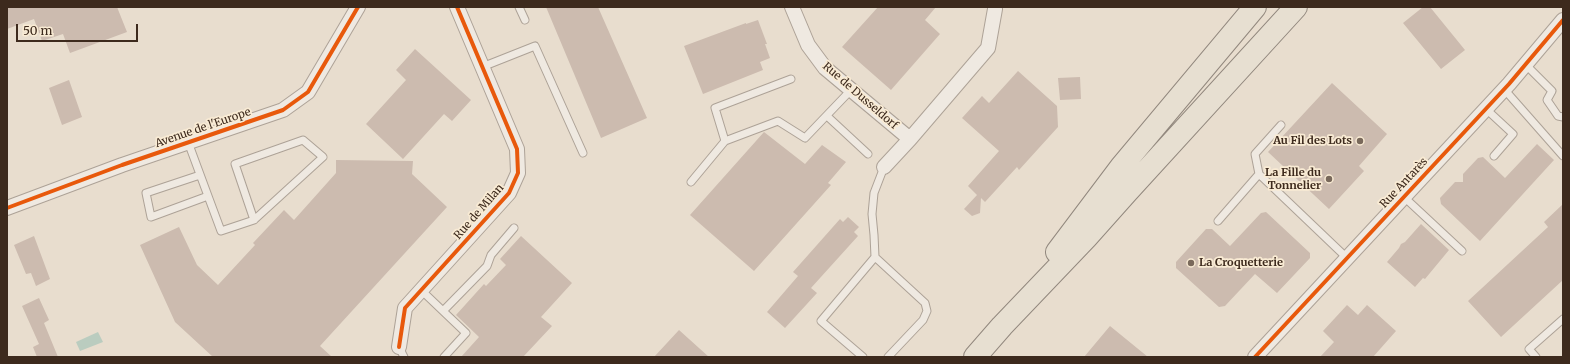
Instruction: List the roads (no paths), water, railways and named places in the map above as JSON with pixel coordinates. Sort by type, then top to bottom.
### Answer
[{"type":"main road","points":[[1002,326],[1120,167],[1255,7]]},
{"type":"main road","points":[[975,357],[1002,326],[1086,238],[1296,7]]},
{"type":"street","name":"Avenue de l'Europe","points":[[7,208],[122,165],[283,110],[308,92],[358,7]]},
{"type":"street","name":"Rue de Milan","points":[[402,352],[405,308],[509,193],[518,172],[517,149],[457,7]]},
{"type":"street","name":"Rue de Dusseldorf","points":[[792,7],[808,45],[825,68],[910,138]]},
{"type":"street","points":[[884,167],[988,48],[995,9]]},
{"type":"street","name":"Rue Antarès","points":[[1255,357],[1486,109],[1563,20]]},
{"type":"lane","points":[[519,7],[525,20]]},
{"type":"lane","points":[[482,66],[535,46],[583,154]]},
{"type":"lane","points":[[1525,64],[1552,91],[1547,100],[1558,116],[1563,117]]},
{"type":"lane","points":[[725,141],[715,108],[791,79]]},
{"type":"lane","points":[[1504,89],[1563,156]]},
{"type":"lane","points":[[691,182],[725,141],[778,121],[805,138],[851,90]]},
{"type":"lane","points":[[1486,109],[1513,134],[1494,156]]},
{"type":"lane","points":[[827,116],[868,154]]},
{"type":"lane","points":[[1281,124],[1256,154],[1259,174],[1347,258]]},
{"type":"lane","points":[[188,142],[221,231],[254,220],[323,157],[303,140],[235,164],[254,220]]},
{"type":"lane","points":[[863,357],[821,321],[875,257],[872,214],[874,193],[884,167]]},
{"type":"lane","points":[[1218,221],[1259,174]]},
{"type":"lane","points":[[200,175],[146,193],[151,217],[208,196]]},
{"type":"lane","points":[[1404,197],[1462,251]]},
{"type":"lane","points":[[443,311],[487,266],[491,254],[514,228]]},
{"type":"lane","points":[[875,257],[925,303],[927,311],[923,320],[888,357]]},
{"type":"lane","points":[[421,290],[466,333],[444,357]]},
{"type":"lane","points":[[1536,357],[1529,349],[1563,319]]},
{"type":"place","name":"Au Fil des Lots","points":[[1360,141]]},
{"type":"place","name":"La Fille du Tonnelier","points":[[1329,179]]},
{"type":"place","name":"La Croquetterie","points":[[1191,263]]}]
